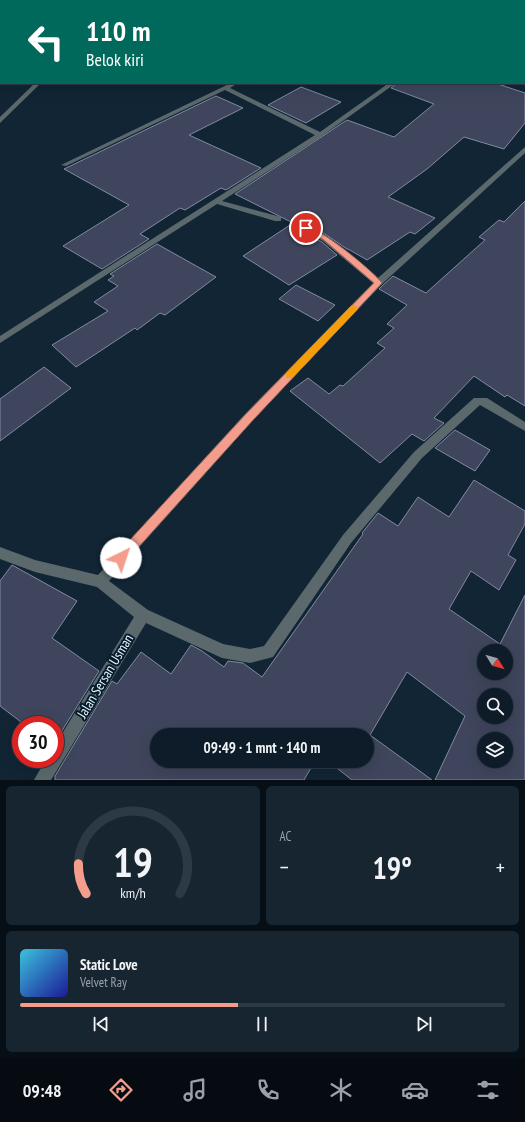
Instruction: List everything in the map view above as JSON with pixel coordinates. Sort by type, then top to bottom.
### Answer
[{"type":"street","points":[[0,121],[37,84]]},
{"type":"street","points":[[64,165],[233,84]]},
{"type":"street","points":[[0,340],[320,135],[392,84]]},
{"type":"street","points":[[225,88],[320,135]]},
{"type":"street","points":[[100,582],[249,417],[378,283],[525,149]]},
{"type":"street","points":[[217,202],[278,219]]},
{"type":"street","points":[[306,228],[326,239],[378,283]]},
{"type":"street","points":[[0,553],[35,566],[100,582],[143,615],[222,651],[250,656],[268,652],[347,539],[418,455],[478,401],[483,401],[525,427]]},
{"type":"street","name":"Jalan Sersan Usman","points":[[64,744],[143,615]]},
{"type":"street","name":"Jalan Sersan Usman","points":[[42,780],[49,768]]},
{"type":"building","points":[[396,84],[498,84],[525,93],[525,123],[504,149],[464,137],[427,169],[388,197],[435,218],[415,234],[410,232],[367,260],[347,249],[319,230],[302,225],[300,226],[301,231],[322,242],[337,255],[289,285],[243,256],[293,223],[235,194],[347,120],[394,137],[434,104],[391,88]]},
{"type":"building","points":[[301,87],[341,102],[306,123],[268,105]]},
{"type":"building","points":[[216,96],[243,108],[189,135],[261,168],[226,190],[221,188],[185,210],[180,208],[140,234],[149,239],[102,269],[63,246],[129,205],[64,169]]},
{"type":"building","points":[[525,201],[525,406],[507,395],[505,397],[474,376],[434,418],[444,423],[424,441],[412,434],[380,463],[290,391],[308,378],[329,394],[340,385],[343,386],[385,348],[377,343],[394,328],[387,324],[407,305],[379,289],[393,276],[426,293],[485,240],[479,237],[499,220],[504,222]]},
{"type":"building","points":[[157,244],[216,277],[165,315],[160,313],[137,330],[135,328],[76,367],[52,345],[108,311],[94,302],[118,286],[108,280],[114,276],[110,274]]},
{"type":"building","points":[[296,285],[335,305],[318,321],[279,299]]},
{"type":"building","points":[[44,367],[71,388],[0,441],[0,399]]},
{"type":"building","points":[[455,430],[490,450],[475,471],[435,448]]},
{"type":"building","points":[[474,480],[525,511],[525,524],[508,555],[516,560],[499,590],[471,571],[449,609],[500,644],[525,595],[525,780],[435,780],[465,716],[407,672],[374,728],[150,728],[150,768],[311,768],[304,780],[55,780],[55,776],[60,768],[64,768],[64,761],[112,681],[117,684],[141,652],[171,674],[191,645],[224,667],[228,661],[243,663],[262,677],[363,534],[362,533],[378,513],[398,526],[418,497],[449,517]]},
{"type":"building","points":[[12,565],[77,601],[52,638],[99,671],[64,727],[64,716],[13,716],[0,706],[0,581]]},
{"type":"building","points":[[374,738],[432,780],[352,780],[337,768],[374,768]]},
{"type":"slow traffic","points":[[289,376],[354,308]]},
{"type":"route","points":[[121,558],[249,417],[378,283],[353,260],[326,239],[306,228]]}]
